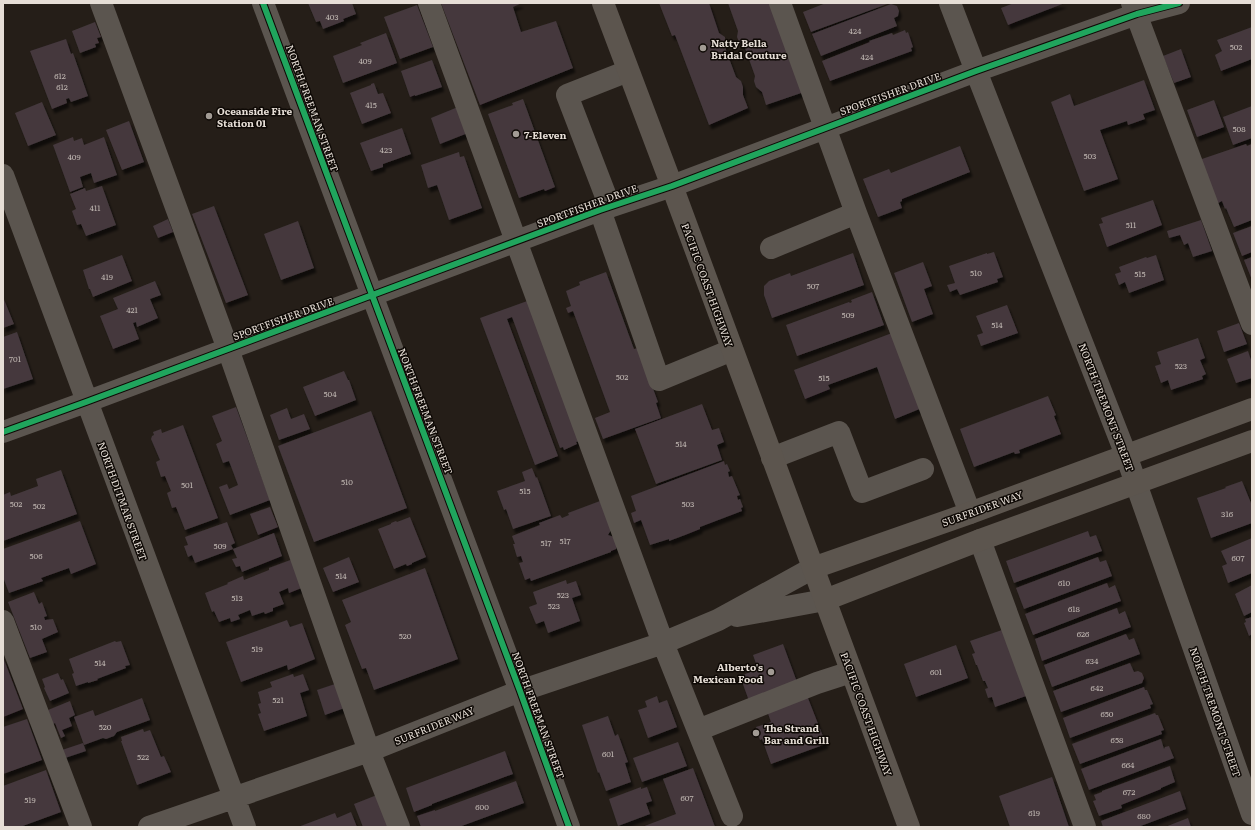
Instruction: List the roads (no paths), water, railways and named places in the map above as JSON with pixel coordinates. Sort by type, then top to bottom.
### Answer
[{"type":"main road","name":"PACIFIC COAST HIGHWAY","points":[[603,3],[909,827]]},
{"type":"main road","name":"SURFRIDER WAY","points":[[813,568],[970,513],[1252,409]]},
{"type":"main road","name":"SURFRIDER WAY","points":[[824,600],[980,540],[1252,440]]},
{"type":"street","points":[[101,3],[228,349],[369,751],[399,827]]},
{"type":"street","name":"NORTH FREEMAN STREET","points":[[263,3],[520,691],[569,827]]},
{"type":"street","points":[[429,3],[663,643],[732,816]]},
{"type":"street","points":[[780,3],[856,213],[970,513]]},
{"type":"street","name":"NORTH TREMONT STREET","points":[[950,3],[1126,455],[1252,814]]},
{"type":"street","name":"SPORTFISHER DRIVE","points":[[3,432],[605,209],[672,186],[976,72],[1134,8],[1179,3]]},
{"type":"street","points":[[1134,8],[1252,324]]},
{"type":"street","points":[[628,72],[567,95],[659,380],[732,350]]},
{"type":"street","name":"NORTH DITMAR STREET","points":[[3,175],[245,827]]},
{"type":"street","points":[[771,248],[856,213]]},
{"type":"street","points":[[772,458],[839,432],[862,492],[923,469]]},
{"type":"street","points":[[980,540],[1085,827]]},
{"type":"street","name":"SURFRIDER WAY","points":[[148,827],[369,751],[520,691],[663,643],[718,620],[813,568]]},
{"type":"street","name":"SURFRIDER WAY","points":[[718,620],[824,600]]},
{"type":"street","points":[[3,621],[81,827]]},
{"type":"street","points":[[698,730],[816,683],[851,672]]},
{"type":"place","name":"Natty Bella Bridal Couture","points":[[703,48]]},
{"type":"place","name":"Oceanside Fire Station 01","points":[[209,116]]},
{"type":"place","name":"7-Eleven","points":[[516,134]]},
{"type":"place","name":"Alberto's Mexican Food","points":[[771,672]]},
{"type":"place","name":"The Strand Bar and Grill","points":[[756,733]]}]
